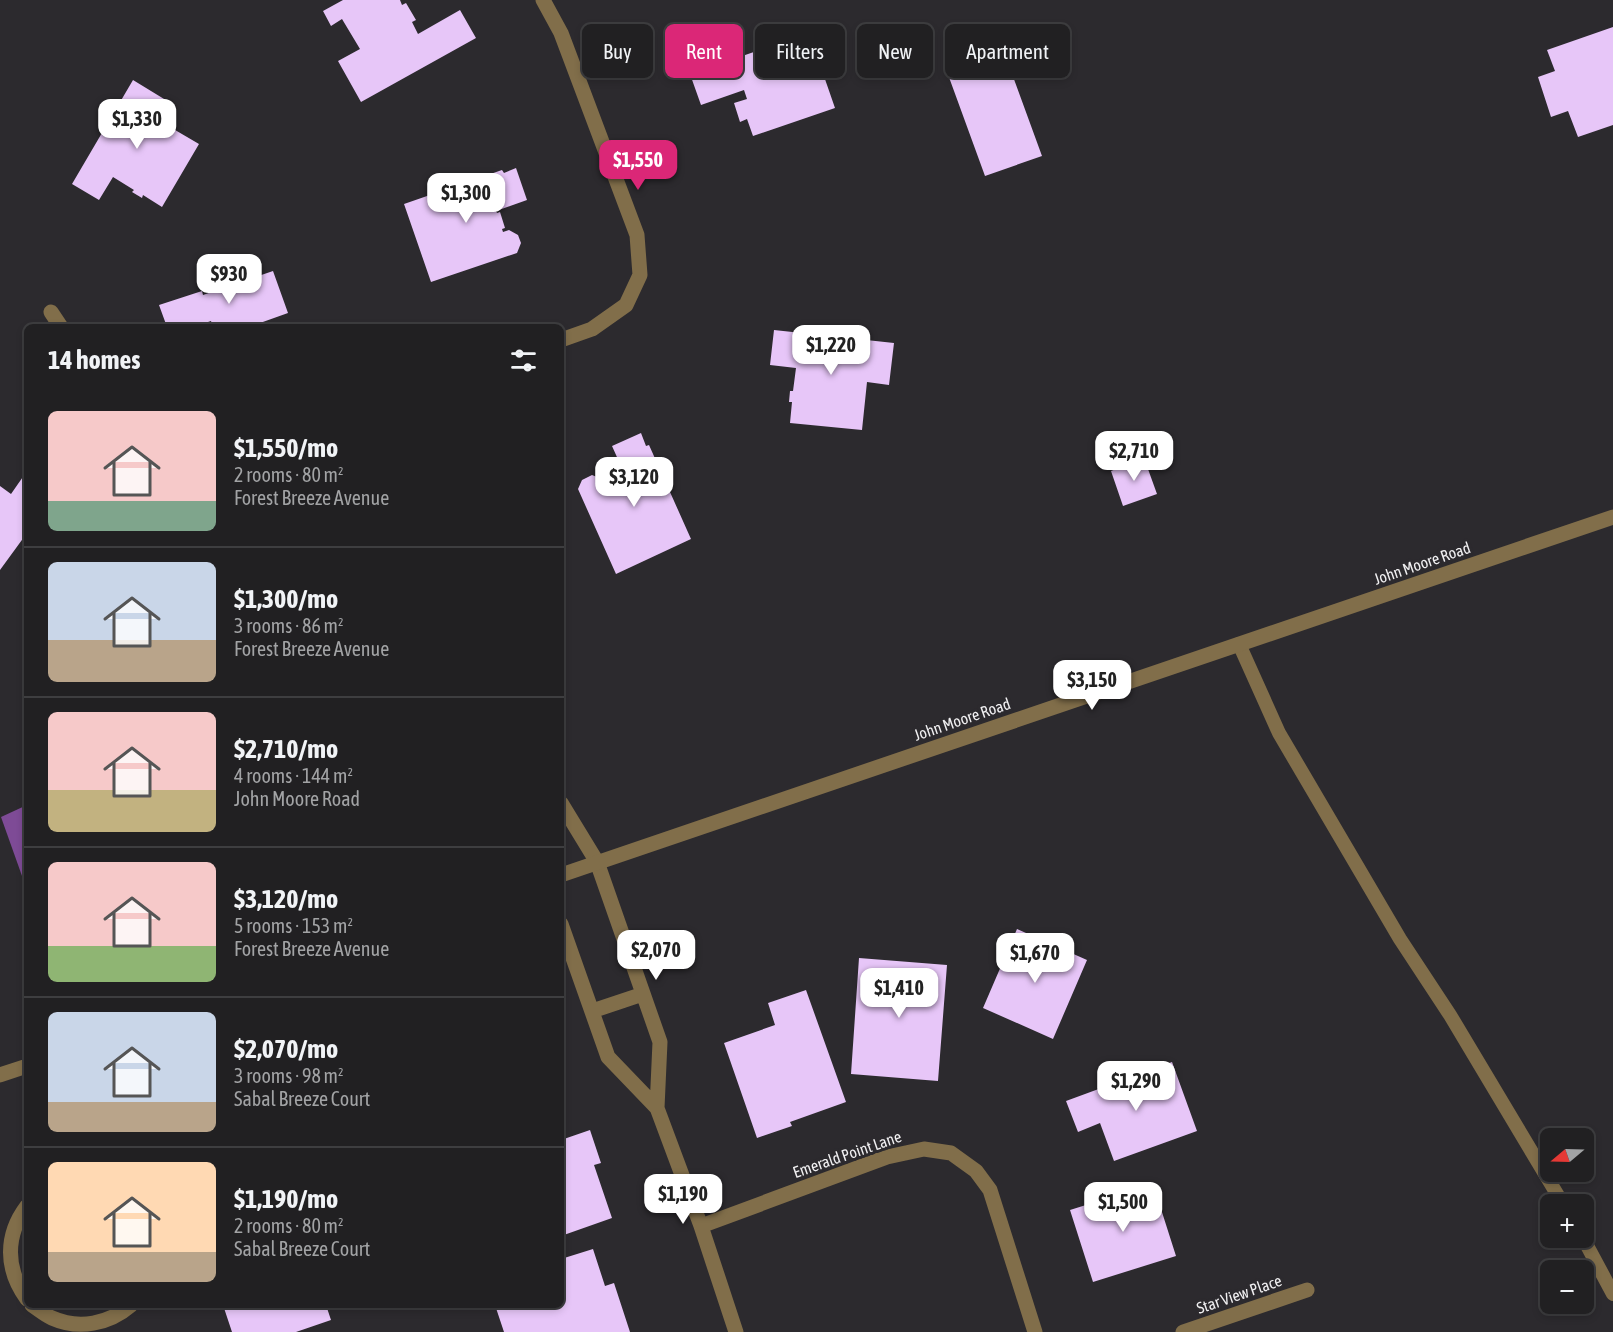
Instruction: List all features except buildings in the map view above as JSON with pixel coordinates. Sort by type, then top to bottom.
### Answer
[{"type":"street","points":[[543,0],[561,33],[637,235],[640,275],[626,305],[592,329],[564,339]]},
{"type":"street","points":[[51,312],[59,324]]},
{"type":"street","name":"John Moore Road","points":[[564,874],[1613,517]]},
{"type":"street","points":[[564,808],[597,862],[660,1042],[657,1108],[701,1226],[736,1332]]},
{"type":"street","points":[[564,932],[608,1057],[657,1108]]},
{"type":"street","points":[[592,1011],[643,994]]},
{"type":"street","points":[[0,1075],[24,1067]]},
{"type":"street","name":"Emerald Point Lane","points":[[701,1226],[888,1156],[924,1149],[951,1153],[976,1171],[990,1190],[1035,1332]]},
{"type":"street","points":[[24,1210],[17,1220],[10,1242],[10,1265],[18,1287],[24,1295]]},
{"type":"street","name":"Star View Place","points":[[1183,1332],[1307,1290]]},
{"type":"street","points":[[36,1308],[51,1318],[97,1328],[127,1308]]},
{"type":"lane","points":[[1239,644],[1279,733],[1400,939],[1450,1016],[1557,1194]]},
{"type":"lane","points":[[1588,1248],[1613,1294]]},
{"type":"shaded area","points":[[24,806],[24,882],[1,817]]}]
